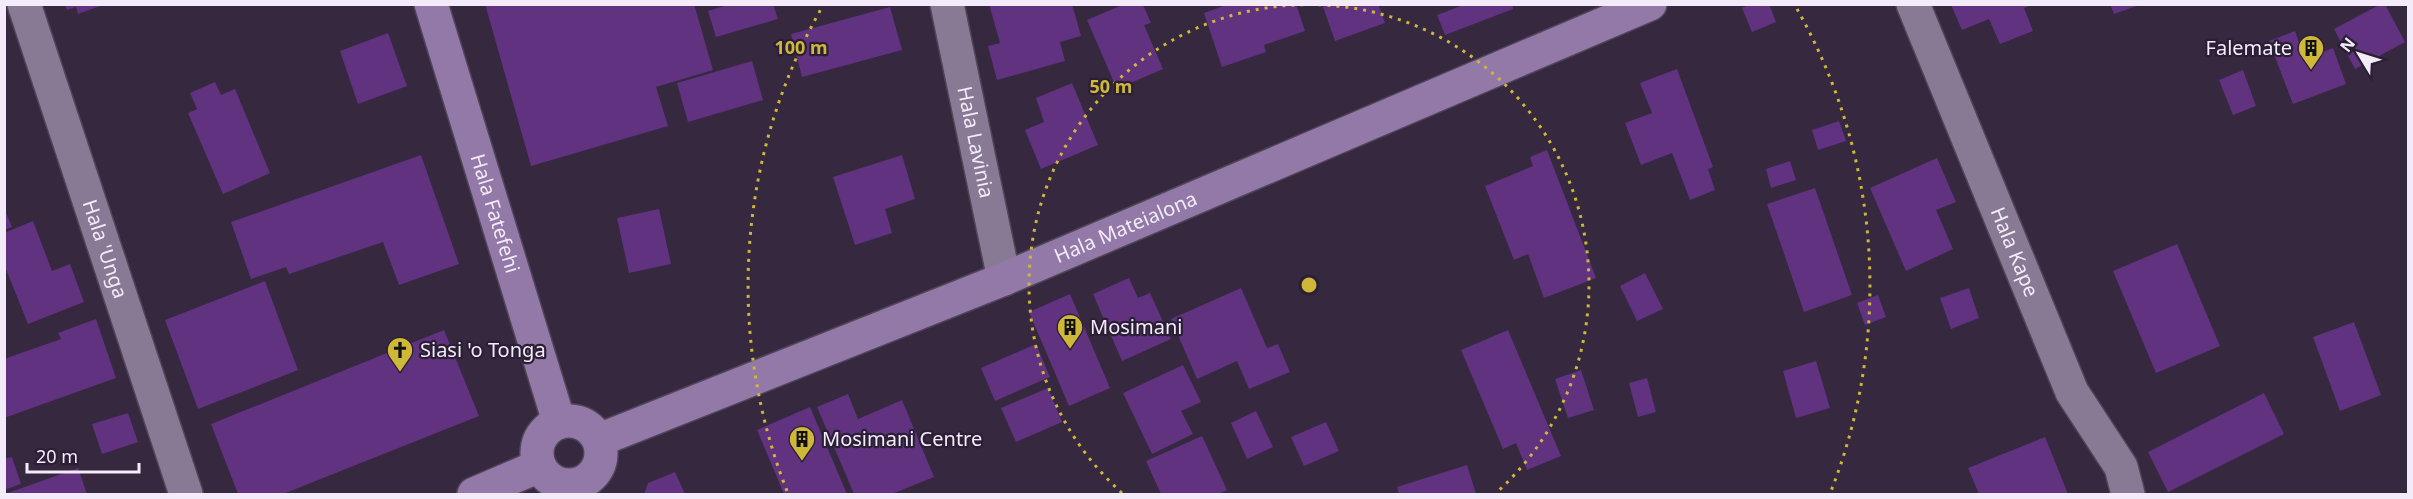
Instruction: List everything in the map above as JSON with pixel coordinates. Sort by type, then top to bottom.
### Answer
[{"type":"main road","name":"Hala Fatefehi","points":[[431,4],[559,422]]},
{"type":"main road","name":"Hala Mateialona","points":[[599,440],[1004,279],[1650,4]]},
{"type":"main road","points":[[571,421],[582,424],[592,430],[599,440],[602,453],[599,466],[581,489],[556,484],[545,477],[538,466],[536,453],[539,440],[548,429],[559,422],[571,421]]},
{"type":"main road","points":[[474,495],[538,466]]},
{"type":"street","name":"Hala 'Unga","points":[[24,4],[186,495]]},
{"type":"street","name":"Hala Lavinia","points":[[946,4],[1004,279]]},
{"type":"street","name":"Hala Kape","points":[[1913,4],[2072,392],[2121,467],[2128,495]]},
{"type":"building","points":[[65,4],[103,5],[78,14],[76,7],[67,10]]},
{"type":"building","points":[[485,4],[694,4],[713,70],[656,87],[668,126],[531,166]]},
{"type":"building","points":[[731,4],[773,4],[778,19],[716,37],[708,11]]},
{"type":"building","points":[[989,4],[1072,4],[1081,36],[1060,42],[1065,61],[997,80],[988,46],[1000,43]]},
{"type":"building","points":[[1229,4],[1296,4],[1305,31],[1264,45],[1266,52],[1222,67],[1204,13]]},
{"type":"building","points":[[1322,4],[1378,4],[1385,23],[1335,41]]},
{"type":"building","points":[[1466,4],[1512,4],[1513,9],[1445,35],[1437,15]]},
{"type":"building","points":[[1751,4],[1769,4],[1776,22],[1752,32],[1742,8]]},
{"type":"building","points":[[2110,4],[2139,4],[2139,5],[2114,14]]},
{"type":"building","points":[[2385,4],[2405,42],[2355,69],[2334,29]]},
{"type":"building","points":[[1122,5],[1143,5],[1151,23],[1144,25],[1163,69],[1117,89],[1087,20]]},
{"type":"building","points":[[1951,5],[2032,5],[2024,8],[2033,31],[2000,44],[1989,19],[1962,30]]},
{"type":"building","points":[[890,7],[902,50],[802,77],[791,34]]},
{"type":"building","name":"Falemate","points":[[2295,31],[2305,59],[2333,48],[2346,84],[2293,104],[2269,41]]},
{"type":"building","points":[[388,33],[407,86],[358,104],[340,51]]},
{"type":"building","points":[[752,61],[763,100],[688,122],[677,83]]},
{"type":"building","points":[[1677,69],[1713,167],[1708,169],[1715,190],[1690,200],[1672,153],[1641,165],[1625,123],[1652,113],[1640,83]]},
{"type":"building","points":[[2243,70],[2256,106],[2233,115],[2219,80]]},
{"type":"building","points":[[215,82],[221,95],[235,89],[270,173],[223,194],[188,113],[197,109],[190,93]]},
{"type":"building","points":[[1072,83],[1098,145],[1041,169],[1025,130],[1044,122],[1036,98]]},
{"type":"building","points":[[1839,121],[1846,141],[1818,150],[1812,130]]},
{"type":"building","points":[[1547,150],[1596,278],[1544,298],[1528,254],[1514,260],[1485,186],[1533,166],[1530,157]]},
{"type":"building","points":[[421,155],[459,264],[399,285],[383,242],[289,274],[286,267],[251,279],[231,222]]},
{"type":"building","points":[[902,155],[915,199],[885,209],[892,233],[855,245],[833,177]]},
{"type":"building","points":[[1937,158],[1956,202],[1936,210],[1953,249],[1906,271],[1870,188]]},
{"type":"building","points":[[1790,161],[1796,180],[1771,188],[1766,169]]},
{"type":"building","points":[[1815,188],[1852,295],[1804,312],[1767,204]]},
{"type":"building","points":[[4,208],[12,227],[4,230]]},
{"type":"building","points":[[659,209],[671,264],[629,273],[617,218]]},
{"type":"building","points":[[33,221],[52,271],[70,264],[84,302],[28,324],[4,264],[4,233]]},
{"type":"building","points":[[2177,244],[2220,346],[2156,373],[2113,271]]},
{"type":"building","points":[[1645,273],[1663,309],[1637,321],[1620,286]]},
{"type":"building","points":[[1129,278],[1138,298],[1150,293],[1171,339],[1122,361],[1093,294]]},
{"type":"building","points":[[265,281],[298,370],[198,409],[165,320]]},
{"type":"building","points":[[1241,288],[1267,348],[1278,344],[1290,372],[1249,389],[1237,361],[1197,379],[1171,319]]},
{"type":"building","points":[[1969,288],[1979,318],[1951,329],[1940,298]]},
{"type":"building","name":"Mosimani","points":[[1070,294],[1110,388],[1069,406],[1029,312]]},
{"type":"building","points":[[1878,295],[1886,317],[1865,325],[1857,303]]},
{"type":"building","points":[[96,319],[116,378],[4,418],[4,359],[61,339],[58,333]]},
{"type":"building","points":[[2354,322],[2381,395],[2340,411],[2313,337]]},
{"type":"building","name":"Siasi 'o Tonga","points":[[444,330],[479,416],[283,494],[238,494],[211,424]]},
{"type":"building","points":[[1508,330],[1561,456],[1527,470],[1516,443],[1503,449],[1461,350]]},
{"type":"building","points":[[1036,344],[1050,377],[995,401],[981,368]]},
{"type":"building","points":[[1816,361],[1830,408],[1796,418],[1783,371]]},
{"type":"building","points":[[1183,365],[1201,402],[1181,411],[1193,434],[1152,454],[1123,393]]},
{"type":"building","points":[[1581,370],[1594,410],[1568,418],[1555,379]]},
{"type":"building","points":[[1647,378],[1656,412],[1638,417],[1629,383]]},
{"type":"building","points":[[1048,388],[1062,422],[1016,442],[1001,408]]},
{"type":"building","points":[[2264,393],[2284,434],[2168,492],[2148,452]]},
{"type":"building","points":[[848,394],[858,419],[902,400],[934,477],[892,494],[854,494],[817,407]]},
{"type":"building","name":"Mosimani Centre","points":[[810,407],[847,494],[784,494],[757,430]]},
{"type":"building","points":[[1256,411],[1273,447],[1247,459],[1231,423]]},
{"type":"building","points":[[128,413],[138,442],[102,454],[92,424]]},
{"type":"building","points":[[1326,422],[1339,451],[1304,466],[1291,437]]},
{"type":"building","points":[[1202,436],[1227,490],[1218,494],[1161,494],[1146,461]]},
{"type":"building","points":[[2045,437],[2068,494],[1979,494],[1968,468]]},
{"type":"building","points":[[12,457],[21,484],[4,490],[4,459]]},
{"type":"building","points":[[1467,465],[1476,494],[1399,494],[1397,487]]},
{"type":"building","points":[[78,468],[87,494],[5,494]]},
{"type":"building","points":[[675,472],[685,494],[644,494],[648,483]]},
{"type":"place","name":"Falemate","points":[[2311,71]]},
{"type":"place","name":"Mosimani","points":[[1070,350]]},
{"type":"place","name":"Siasi 'o Tonga","points":[[400,373]]},
{"type":"place","name":"Mosimani Centre","points":[[802,462]]}]
